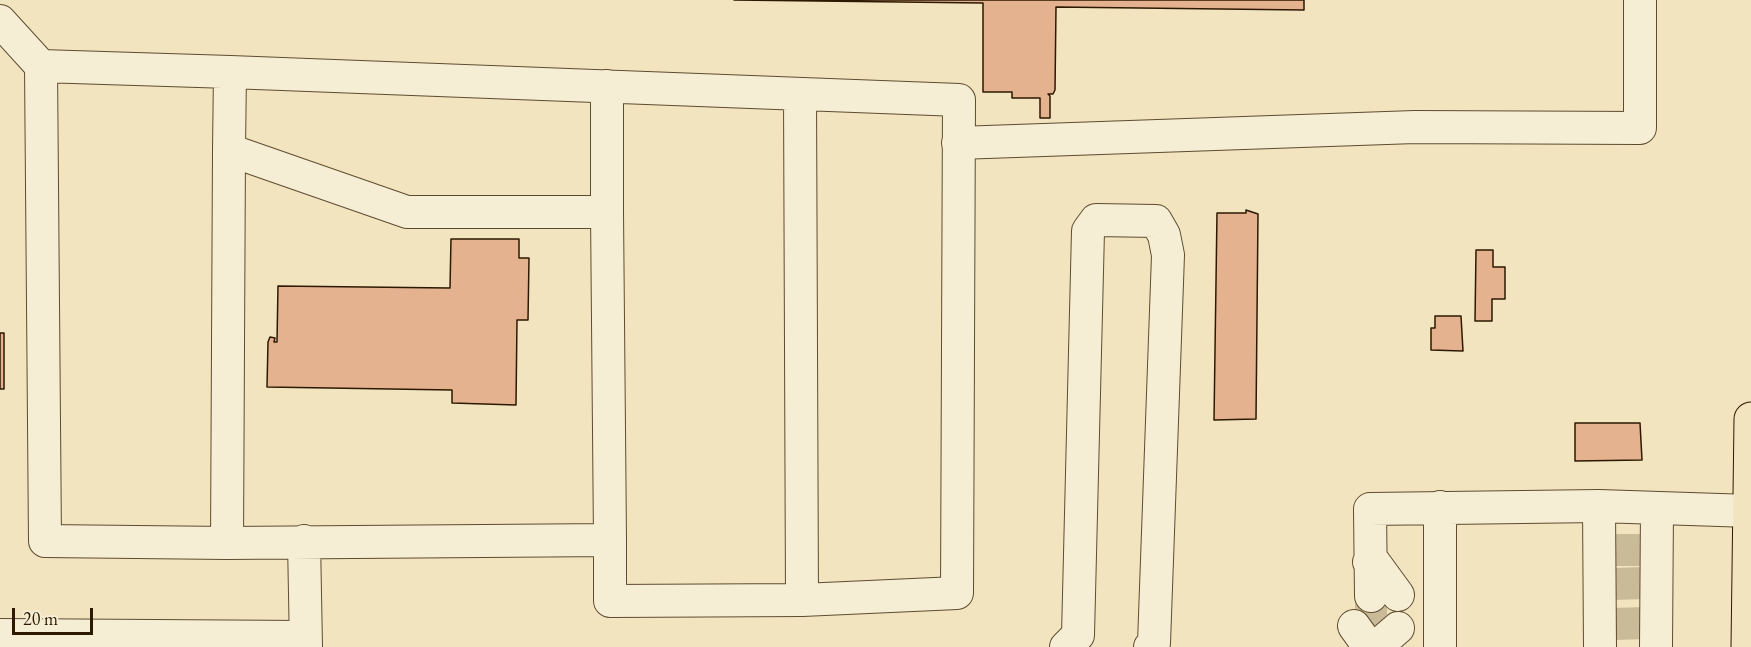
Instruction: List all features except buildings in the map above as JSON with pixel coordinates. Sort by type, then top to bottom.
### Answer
[{"type":"main road","points":[[1748,647],[1751,419]]},
{"type":"lane","points":[[958,143],[1415,127],[1640,128],[1640,0]]},
{"type":"lane","points":[[0,21],[41,66],[45,540],[227,543],[610,540]]},
{"type":"lane","points":[[41,66],[230,72],[607,86],[959,100],[957,593],[802,600],[610,602],[607,86]]},
{"type":"lane","points":[[227,543],[230,72]]},
{"type":"lane","points":[[800,94],[802,600]]},
{"type":"lane","points":[[229,150],[407,212],[607,212]]},
{"type":"lane","points":[[1066,647],[1078,635],[1088,231],[1096,220],[1156,221],[1164,235],[1168,255],[1154,643],[1150,647]]},
{"type":"lane","points":[[1374,623],[1370,508],[1599,506],[1750,511]]},
{"type":"lane","points":[[1599,506],[1628,550],[1628,583],[1605,632]]},
{"type":"lane","points":[[1440,507],[1440,647]]},
{"type":"lane","points":[[1653,631],[1628,583],[1628,550],[1657,508]]},
{"type":"lane","points":[[0,635],[305,642],[304,541]]},
{"type":"tunnel","points":[[1614,550],[1644,550]]},
{"type":"tunnel","points":[[1614,584],[1644,583]]},
{"type":"tunnel","points":[[1371,596],[1371,627]]},
{"type":"tunnel","points":[[1614,624],[1645,623]]}]
